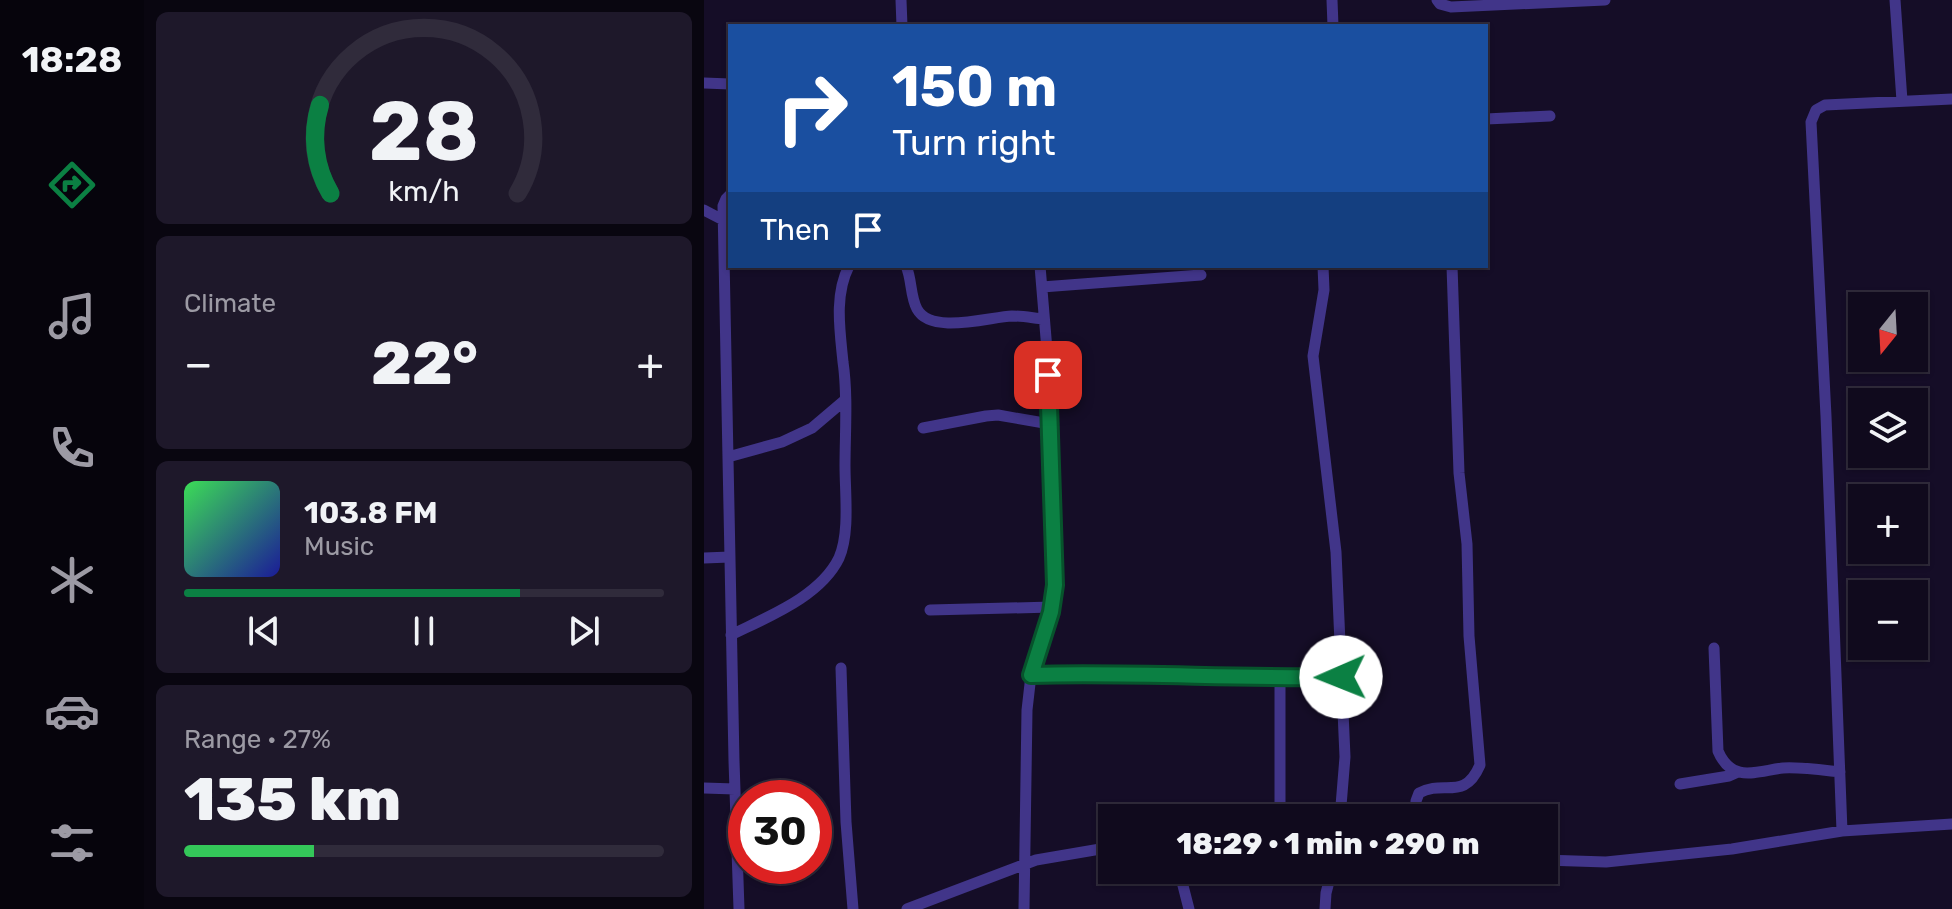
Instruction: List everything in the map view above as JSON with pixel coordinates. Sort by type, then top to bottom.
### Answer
[{"type":"street","points":[[901,0],[902,24]]},
{"type":"street","points":[[1332,0],[1333,24]]},
{"type":"street","points":[[1437,0],[1451,7],[1605,0]]},
{"type":"street","points":[[1895,0],[1902,101]]},
{"type":"street","points":[[704,83],[728,84]]},
{"type":"street","points":[[1842,831],[1811,122],[1816,110],[1825,105],[1952,99]]},
{"type":"street","points":[[1488,119],[1550,116]]},
{"type":"street","points":[[728,197],[723,206],[723,220],[735,780]]},
{"type":"street","points":[[704,210],[723,220]]},
{"type":"street","points":[[731,635],[794,604],[817,585],[839,556],[845,534],[845,400],[839,306],[842,282],[848,268]]},
{"type":"street","points":[[906,268],[918,312],[926,317],[952,323],[1011,316],[1044,319]]},
{"type":"street","points":[[1024,909],[1027,710],[1031,675],[1052,607],[1055,585],[1050,424],[1040,268]]},
{"type":"street","points":[[1323,268],[1324,290],[1313,356],[1336,552],[1345,757],[1341,804]]},
{"type":"street","points":[[1416,804],[1419,793],[1426,789],[1467,784],[1475,777],[1480,765],[1469,636],[1467,544],[1459,473],[1452,268]]},
{"type":"street","points":[[1042,287],[1201,275]]},
{"type":"street","points":[[728,457],[802,433],[845,400]]},
{"type":"street","points":[[923,428],[998,415],[1050,424]]},
{"type":"street","points":[[704,558],[730,557]]},
{"type":"street","points":[[930,610],[1052,607]]},
{"type":"street","points":[[1714,648],[1718,751],[1722,760],[1738,772],[1749,774],[1783,768],[1840,772]]},
{"type":"street","points":[[841,668],[846,822],[853,909]]},
{"type":"street","points":[[1031,675],[1104,673],[1341,677]]},
{"type":"street","points":[[1280,678],[1280,804]]},
{"type":"street","points":[[1680,784],[1738,772]]},
{"type":"street","points":[[704,788],[728,789]]},
{"type":"street","points":[[1558,860],[1606,862],[1732,849],[1842,831],[1952,824]]},
{"type":"street","points":[[907,909],[1036,860],[1098,849]]},
{"type":"street","points":[[738,884],[739,909]]},
{"type":"street","points":[[1183,884],[1189,909]]},
{"type":"street","points":[[1325,909],[1328,884]]},
{"type":"route","points":[[1048,375],[1055,585],[1051,612],[1031,675],[1104,673],[1341,677]]}]
